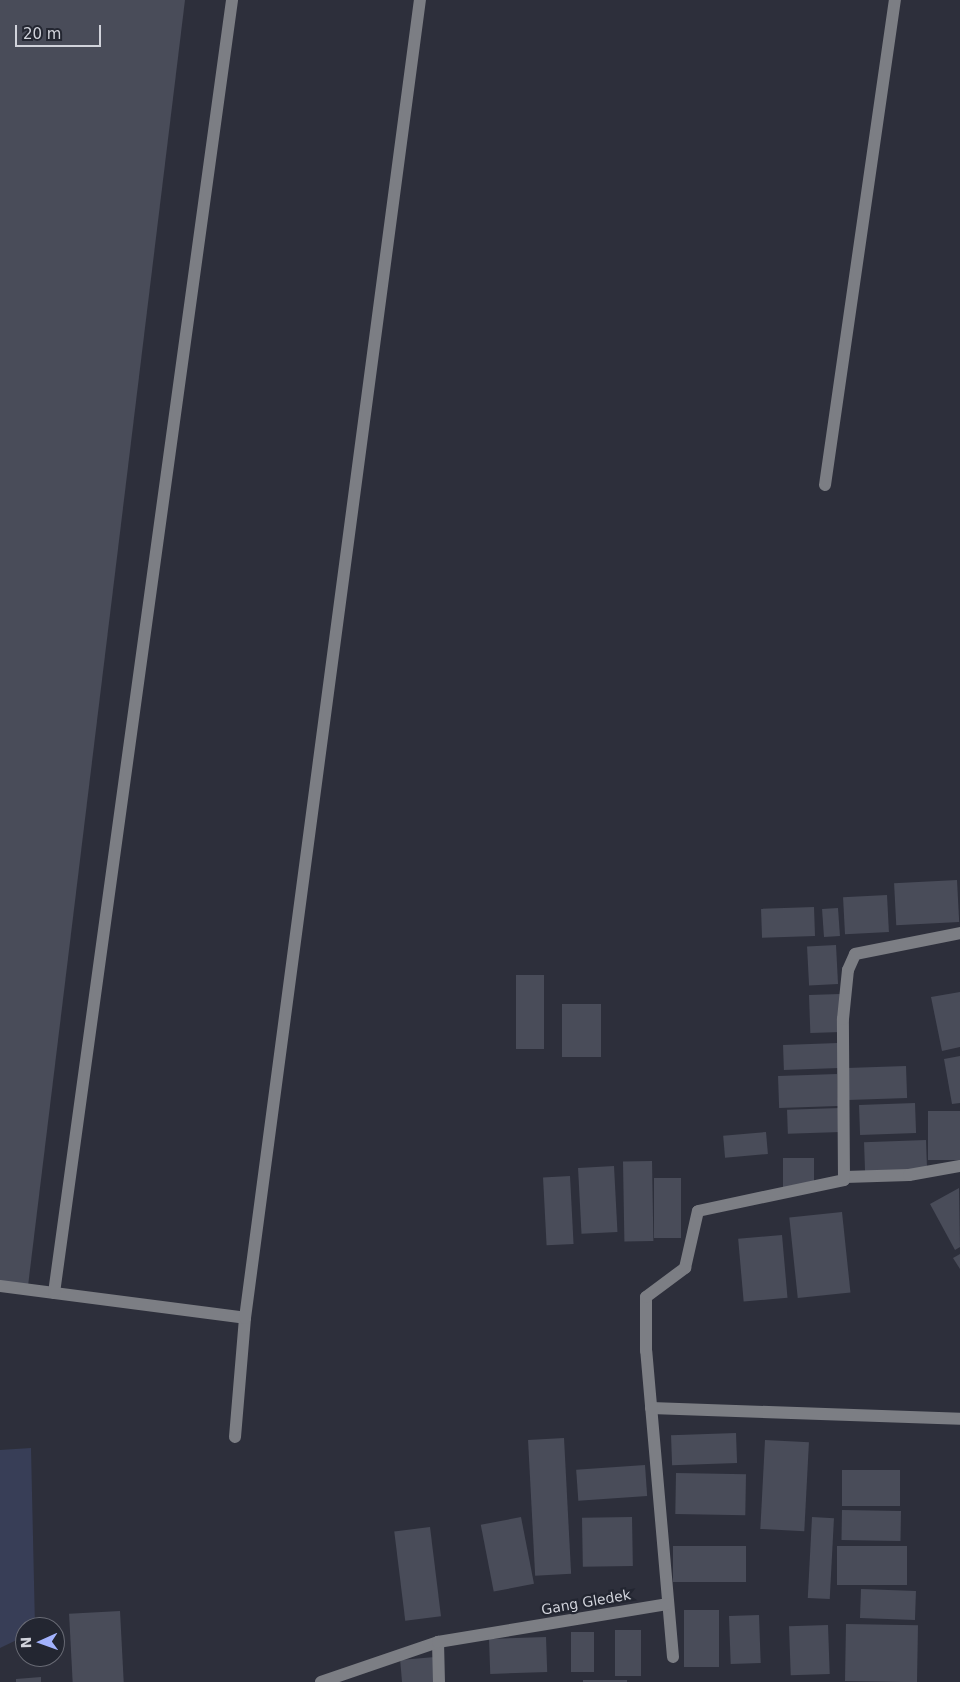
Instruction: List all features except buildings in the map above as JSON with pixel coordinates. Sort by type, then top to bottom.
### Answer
[{"type":"street","points":[[54,1293],[232,0]]},
{"type":"street","points":[[235,1437],[245,1318],[420,0]]},
{"type":"street","points":[[825,485],[895,0]]},
{"type":"street","points":[[845,1177],[843,1000],[855,954],[960,933]]},
{"type":"street","points":[[673,1657],[651,1408],[646,1297],[685,1268],[698,1211],[838,1184],[845,1177],[909,1176],[960,1166]]},
{"type":"street","points":[[0,1286],[245,1318]]},
{"type":"street","points":[[651,1408],[960,1419]]},
{"type":"street","name":"Gang Gledek","points":[[321,1682],[438,1642],[667,1604]]},
{"type":"street","points":[[438,1642],[439,1682]]},
{"type":"shaded area","points":[[31,1448],[35,1617],[15,1617],[15,1641],[0,1648],[0,1450]]}]
